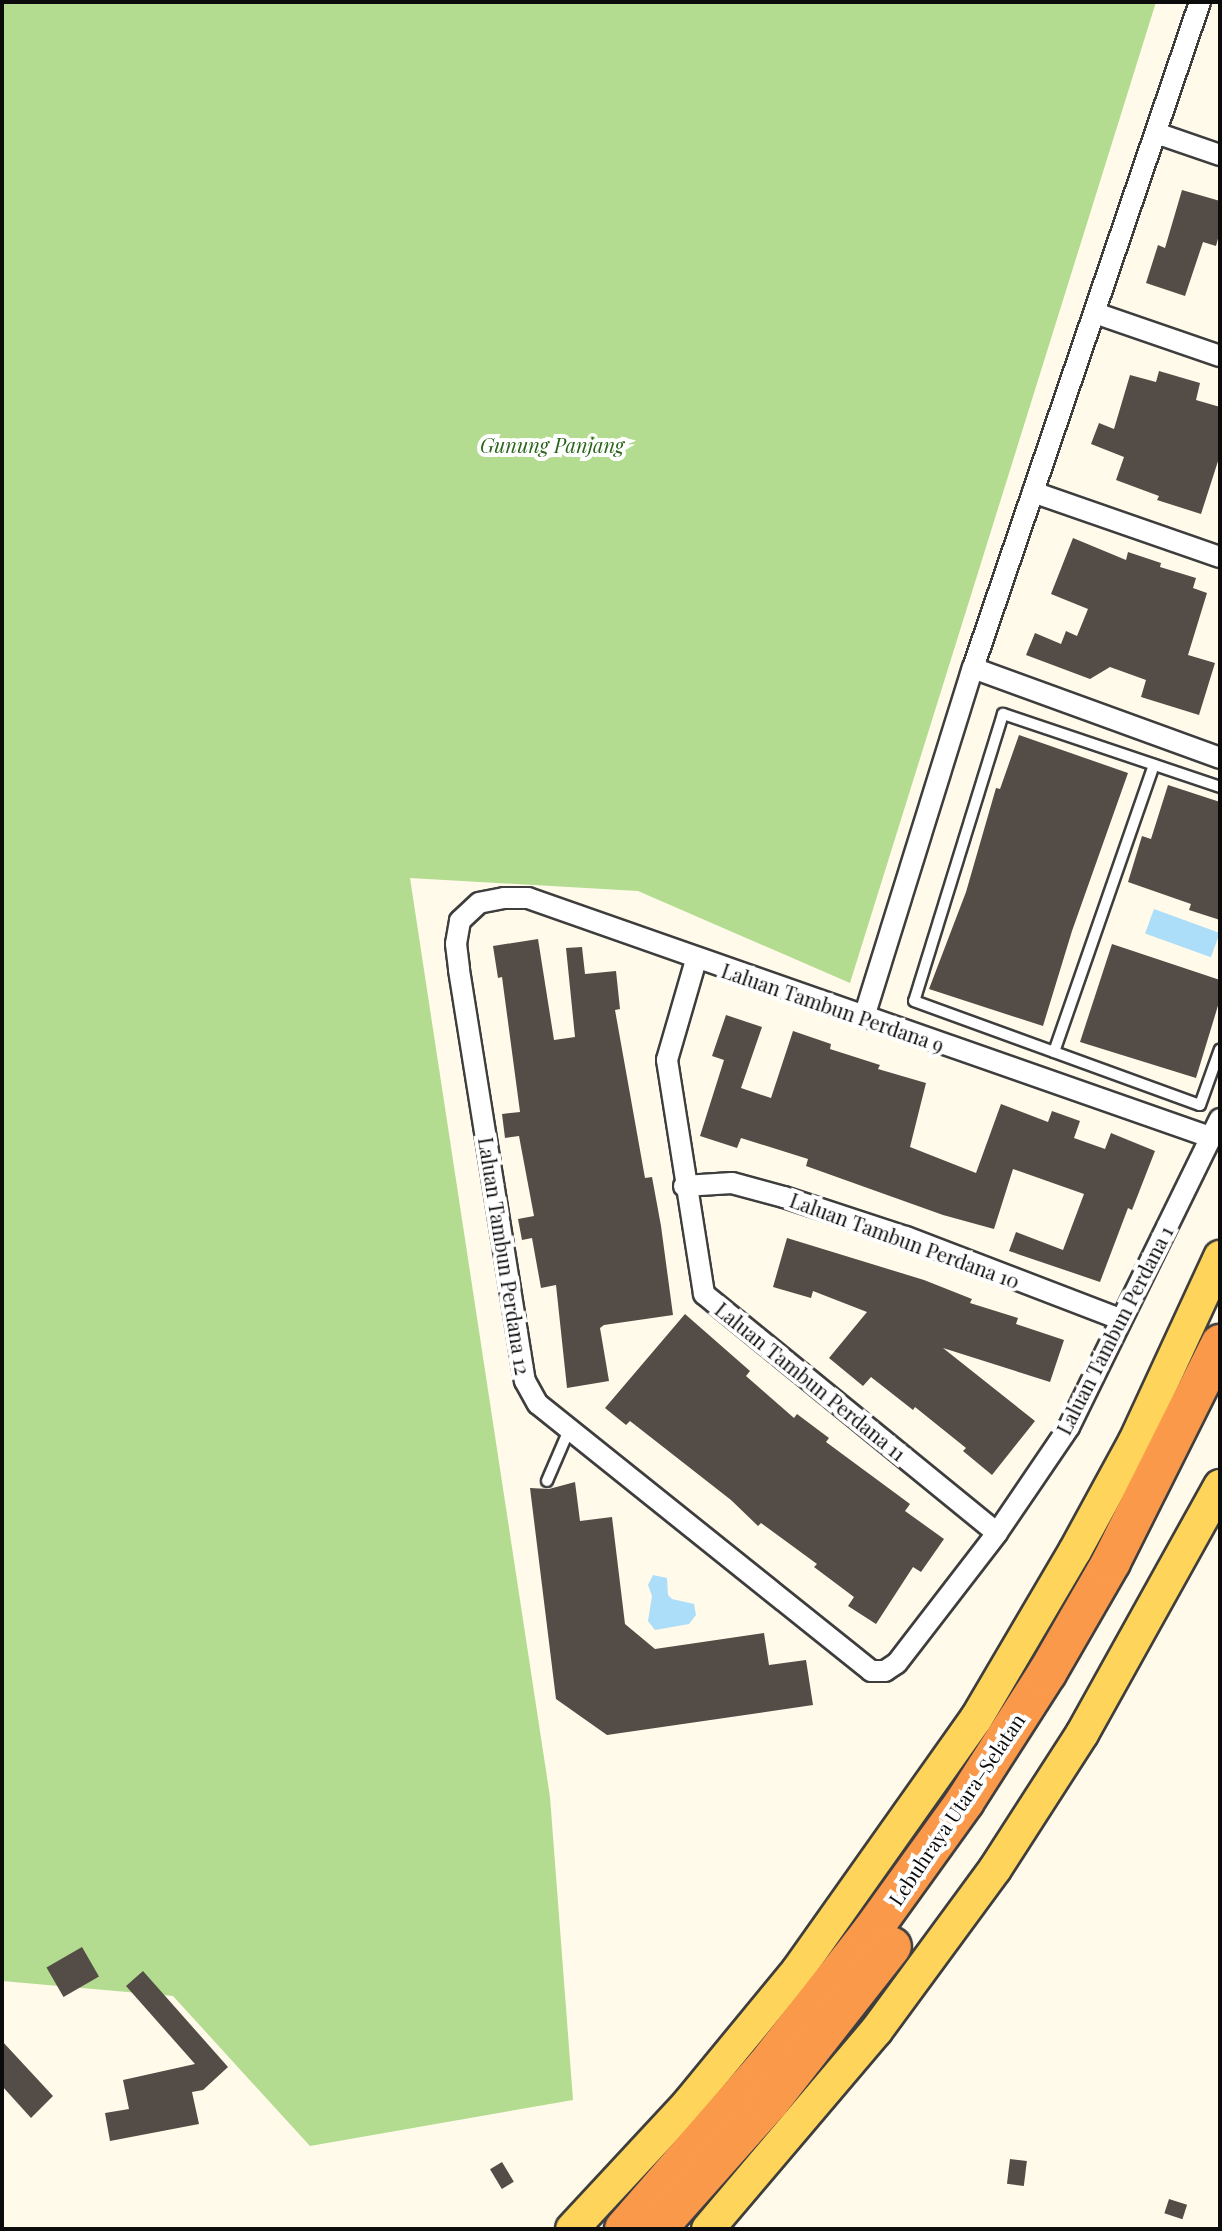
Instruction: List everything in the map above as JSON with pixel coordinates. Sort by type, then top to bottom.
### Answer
[{"type":"highway","name":"Lebuhraya Utara–Selatan","points":[[624,2229],[775,2054],[871,1932],[965,1801],[1047,1673],[1111,1562],[1220,1344]]},
{"type":"highway","name":"Lebuhraya Utara–Selatan","points":[[657,2229],[715,2168],[854,1997],[992,1807],[1129,1580],[1220,1404]]},
{"type":"main road","points":[[572,2229],[688,2104],[798,1970],[976,1719],[1075,1551],[1135,1441],[1220,1257]]},
{"type":"main road","points":[[708,2229],[876,2031],[995,1869],[1082,1734],[1177,1569],[1220,1486]]},
{"type":"street","points":[[864,1017],[973,668],[1200,2]]},
{"type":"street","points":[[1156,133],[1220,155]]},
{"type":"street","points":[[1095,313],[1220,356]]},
{"type":"street","points":[[1033,492],[1220,557]]},
{"type":"street","points":[[973,668],[1220,758]]},
{"type":"street","name":"Laluan Tambun Perdana 9","points":[[460,921],[479,903],[504,898],[528,898],[864,1017],[1215,1128]]},
{"type":"street","name":"Laluan Tambun Perdana 12","points":[[460,921],[456,944],[459,970],[525,1381],[538,1404],[569,1430],[871,1671]]},
{"type":"street","name":"Laluan Tambun Perdana 11","points":[[696,960],[667,1060],[684,1186],[704,1294],[997,1533]]},
{"type":"street","name":"Laluan Tambun Perdana 1","points":[[871,1671],[885,1671],[897,1663],[997,1533],[1069,1427],[1215,1128]]},
{"type":"street","name":"Laluan Tambun Perdana 10","points":[[684,1186],[732,1183],[784,1197],[906,1237],[1120,1319]]},
{"type":"lane","points":[[1220,787],[1003,714],[914,1001],[1200,1105],[1220,1049]]},
{"type":"lane","points":[[1054,1052],[1154,765]]},
{"type":"lane","points":[[547,1481],[569,1430]]},
{"type":"green space","name":"Gunung Panjang","points":[[2,2],[1156,2],[850,983],[638,891],[410,878],[550,1797],[573,2100],[310,2146],[173,1996],[2,1981]]},
{"type":"water","points":[[1154,909],[1220,933],[1211,957],[1145,933]]},
{"type":"water","points":[[653,1575],[667,1578],[668,1595],[672,1599],[694,1604],[696,1615],[689,1624],[655,1630],[648,1621],[652,1596],[648,1585]]},
{"type":"building","points":[[1182,190],[1220,201],[1220,231],[1216,246],[1203,242],[1185,296],[1146,283],[1158,245],[1165,248]]},
{"type":"building","points":[[1159,371],[1200,383],[1196,400],[1220,407],[1220,455],[1201,514],[1157,500],[1159,496],[1116,480],[1124,457],[1091,444],[1099,423],[1114,429],[1130,375],[1156,382]]},
{"type":"building","points":[[1073,538],[1126,560],[1128,552],[1161,563],[1160,567],[1196,578],[1193,588],[1207,593],[1188,655],[1215,663],[1199,715],[1141,697],[1146,680],[1110,667],[1090,679],[1026,655],[1035,633],[1061,644],[1066,631],[1077,636],[1088,609],[1051,594]]},
{"type":"building","points":[[1019,735],[1128,773],[1072,931],[1043,1026],[929,989],[966,892],[996,788],[1000,789]]},
{"type":"building","points":[[1168,785],[1220,802],[1220,920],[1189,910],[1191,904],[1128,882],[1142,836],[1151,839]]},
{"type":"building","points":[[538,939],[554,1040],[575,1037],[566,948],[582,947],[585,974],[616,971],[620,1009],[615,1010],[645,1178],[652,1177],[673,1315],[604,1325],[600,1328],[609,1381],[567,1388],[556,1285],[541,1288],[532,1238],[522,1240],[518,1219],[534,1216],[519,1136],[505,1138],[502,1114],[520,1112],[502,977],[498,978],[493,946]]},
{"type":"building","points":[[1112,944],[1220,980],[1220,999],[1196,1078],[1080,1042]]},
{"type":"building","points":[[726,1015],[762,1027],[741,1088],[771,1098],[793,1031],[831,1044],[830,1049],[880,1065],[878,1069],[926,1083],[910,1147],[976,1173],[1001,1104],[1048,1122],[1052,1111],[1080,1121],[1074,1138],[1105,1149],[1111,1133],[1155,1151],[1132,1210],[1128,1208],[1100,1282],[1009,1251],[1016,1232],[1063,1250],[1084,1194],[1013,1169],[994,1229],[943,1215],[806,1166],[808,1159],[741,1138],[737,1148],[700,1136],[724,1060],[712,1056]]},
{"type":"building","points":[[787,1238],[924,1280],[972,1299],[970,1303],[1018,1318],[1016,1324],[1064,1340],[1050,1382],[943,1348],[1035,1421],[992,1475],[963,1451],[966,1448],[915,1407],[913,1410],[871,1377],[863,1386],[829,1358],[867,1312],[813,1291],[811,1298],[773,1287]]},
{"type":"building","points":[[685,1314],[750,1371],[746,1376],[794,1418],[797,1414],[829,1438],[826,1442],[910,1504],[905,1511],[944,1539],[921,1572],[913,1567],[876,1624],[848,1606],[854,1597],[814,1567],[817,1564],[761,1523],[758,1526],[731,1500],[630,1421],[626,1425],[605,1408]]},
{"type":"building","points":[[575,1482],[580,1521],[612,1517],[625,1624],[655,1649],[764,1633],[769,1665],[806,1660],[813,1705],[607,1735],[556,1699],[530,1488],[549,1489]]},
{"type":"building","points":[[82,1947],[99,1976],[63,1997],[46,1968]]},
{"type":"building","points":[[143,1971],[228,2067],[203,2090],[192,2092],[199,2124],[110,2141],[105,2113],[129,2109],[123,2080],[195,2064],[126,1986]]},
{"type":"building","points":[[2,2041],[53,2096],[31,2118],[2,2086]]},
{"type":"building","points":[[1010,2159],[1027,2161],[1024,2186],[1007,2184]]},
{"type":"building","points":[[502,2162],[514,2182],[502,2189],[490,2169]]},
{"type":"building","points":[[1169,2199],[1187,2205],[1182,2219],[1164,2213]]}]
